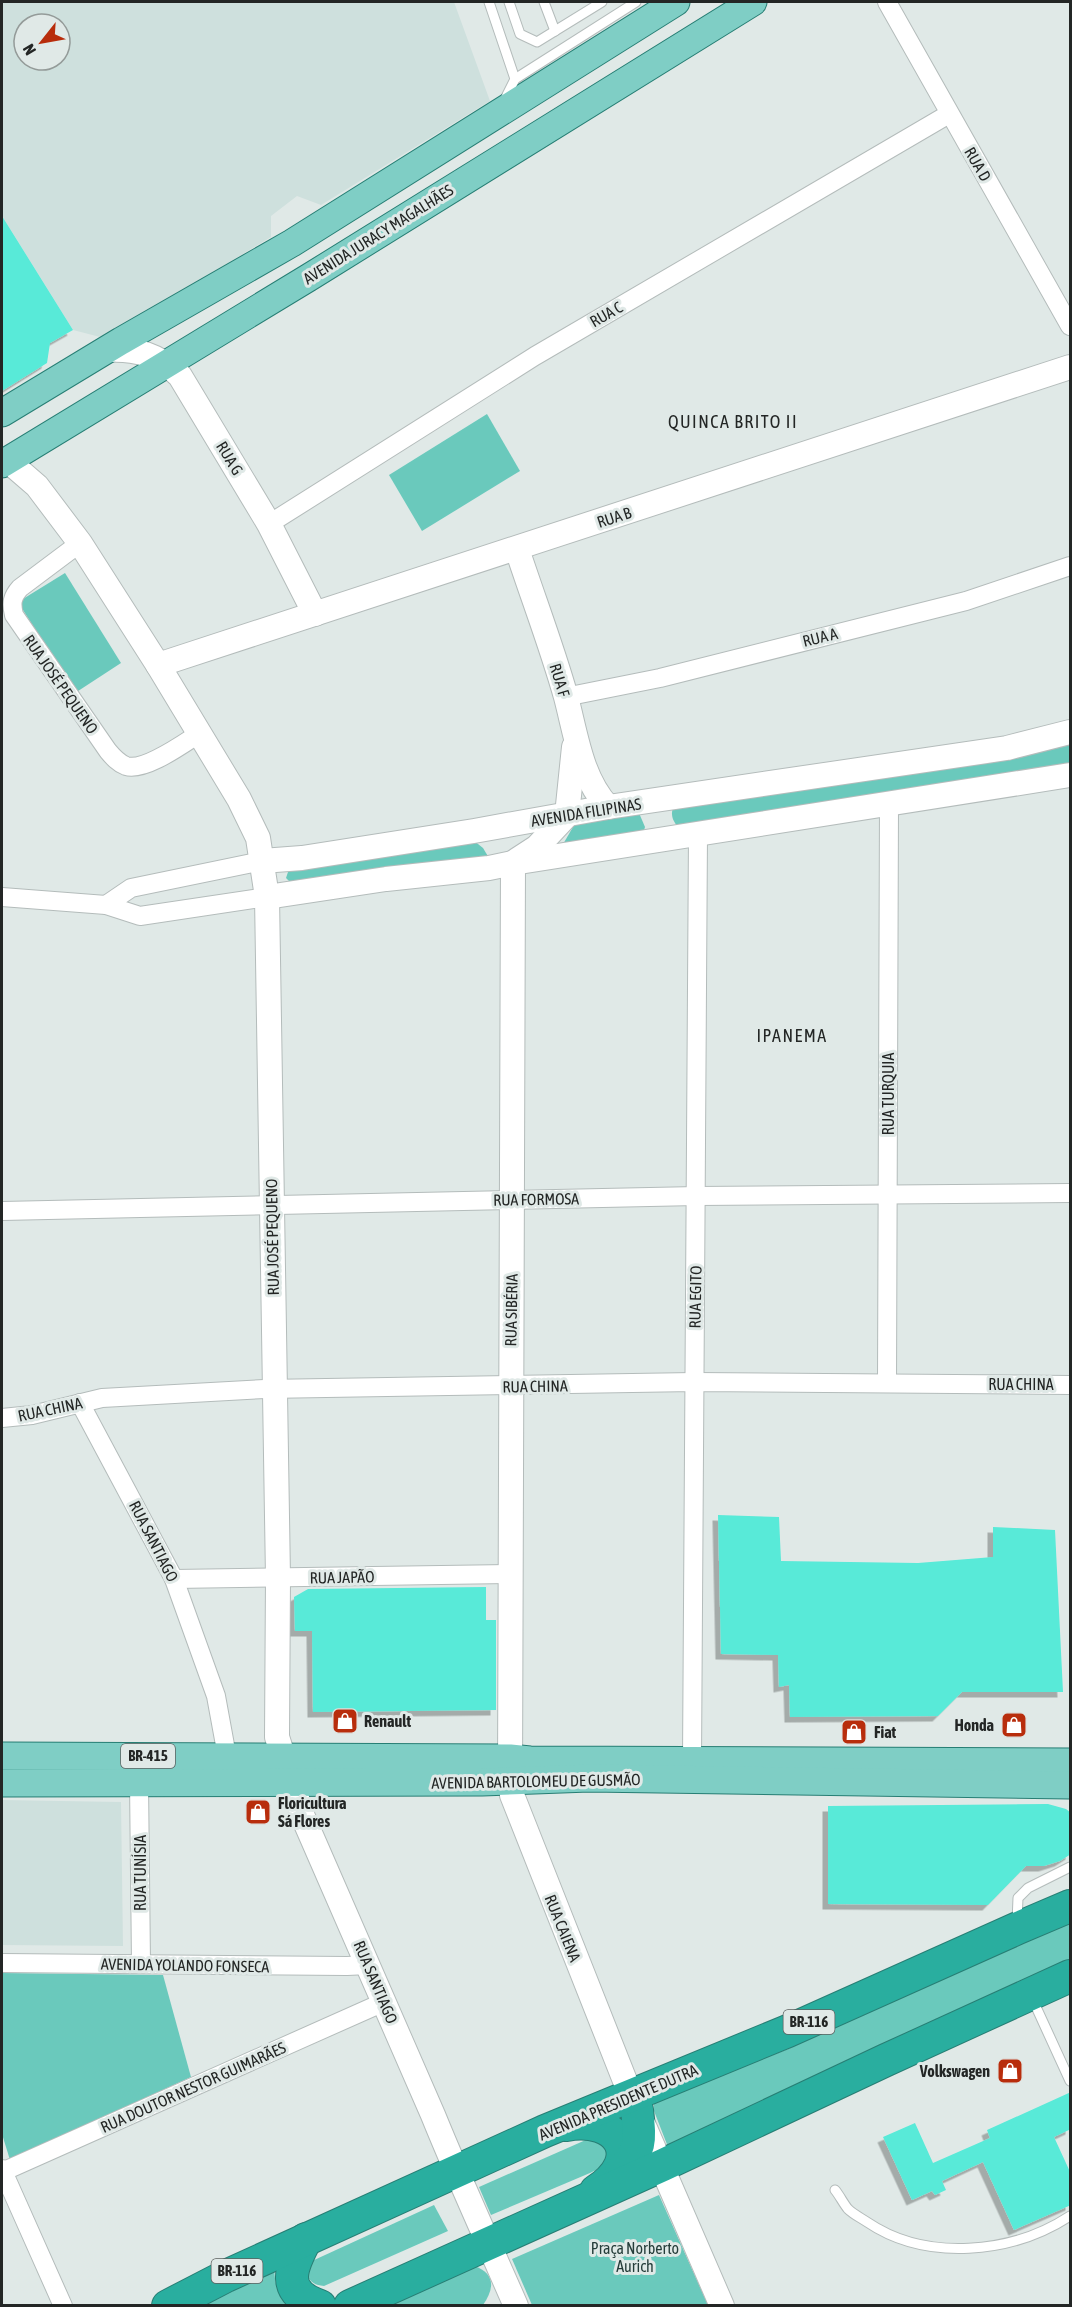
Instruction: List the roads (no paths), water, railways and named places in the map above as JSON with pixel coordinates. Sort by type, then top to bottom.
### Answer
[{"type":"highway","name":"AVENIDA PRESIDENTE DUTRA","points":[[168,2306],[306,2239],[545,2132],[634,2103],[788,2031],[1071,1906]]},
{"type":"highway","points":[[350,2306],[661,2166],[1029,1994],[1068,1978]]},
{"type":"highway","points":[[579,2202],[616,2176],[637,2151],[640,2139],[634,2103]]},
{"type":"highway","points":[[545,2132],[576,2123],[596,2125],[606,2129],[618,2140],[622,2150],[623,2158],[616,2176]]},
{"type":"highway","points":[[306,2239],[291,2270],[293,2286],[305,2300],[320,2306]]},
{"type":"main road","points":[[2,413],[292,243],[676,2]]},
{"type":"main road","name":"AVENIDA JURACY MAGALHÃES","points":[[3,461],[308,278],[753,2]]},
{"type":"main road","points":[[292,243],[289,251],[290,263],[298,273],[308,278]]},
{"type":"main road","name":"RUA G","points":[[106,350],[137,351],[167,363],[180,376],[269,524],[315,614]]},
{"type":"main road","name":"RUA B","points":[[158,665],[911,418],[1071,368]]},
{"type":"main road","name":"RUA JOSÉ PEQUENO","points":[[3,461],[37,486],[80,543],[200,733],[251,820],[258,838],[267,897],[278,1578],[278,1737],[289,1764]]},
{"type":"main road","name":"RUA F","points":[[517,549],[591,784],[608,807]]},
{"type":"main road","name":"AVENIDA FILIPINAS","points":[[262,861],[302,858],[608,807],[1007,748],[1071,732]]},
{"type":"main road","points":[[513,863],[537,847],[567,815],[575,736]]},
{"type":"main road","points":[[267,897],[386,879],[489,868],[1071,775]]},
{"type":"main road","points":[[668,799],[660,816],[666,831],[674,837]]},
{"type":"main road","points":[[636,804],[642,810],[649,825],[648,835],[643,842]]},
{"type":"main road","points":[[474,831],[513,863]]},
{"type":"main road","name":"RUA SIBÉRIA","points":[[510,1769],[513,863]]},
{"type":"main road","name":"AVENIDA BARTOLOMEU DE GUSMÃO","points":[[2,1756],[227,1756],[289,1764],[510,1769],[589,1779],[1071,1785]]},
{"type":"main road","name":"AVENIDA BARTOLOMEU DE GUSMÃO","points":[[510,1769],[530,1760],[1071,1762]]},
{"type":"main road","name":"AVENIDA BARTOLOMEU DE GUSMÃO","points":[[2,1783],[258,1782],[289,1764]]},
{"type":"main road","name":"RUA SANTIAGO","points":[[289,1764],[303,1817],[516,2306]]},
{"type":"main road","name":"RUA CAIENA","points":[[510,1769],[512,1796],[522,1825],[634,2103],[722,2306]]},
{"type":"main road","points":[[258,1782],[303,1817]]},
{"type":"street","name":"RUA D","points":[[887,2],[1071,326]]},
{"type":"street","name":"RUA C","points":[[269,524],[535,356],[949,114]]},
{"type":"street","name":"RUA JOSÉ PEQUENO","points":[[80,543],[20,588],[13,596],[11,605],[14,615],[108,751],[118,762],[129,767],[141,765],[200,733]]},
{"type":"street","name":"RUA A","points":[[565,697],[660,678],[966,601],[1071,566]]},
{"type":"street","name":"RUA TURQUIA","points":[[887,1383],[889,804]]},
{"type":"street","name":"RUA EGITO","points":[[692,1760],[698,834]]},
{"type":"street","name":"AVENIDA FILIPINAS","points":[[106,905],[130,888],[262,861]]},
{"type":"street","points":[[2,897],[106,905],[140,916],[267,897]]},
{"type":"street","name":"RUA FORMOSA","points":[[2,1211],[512,1199],[1071,1193]]},
{"type":"street","name":"RUA CHINA","points":[[2,1418],[32,1415],[102,1398],[130,1395],[275,1389],[694,1382],[1071,1384]]},
{"type":"street","name":"RUA SANTIAGO","points":[[80,1403],[174,1580],[216,1696],[227,1756]]},
{"type":"street","name":"RUA JAPÃO","points":[[174,1580],[509,1574]]},
{"type":"street","name":"RUA TUNÍSIA","points":[[140,1782],[141,1964]]},
{"type":"street","name":"AVENIDA YOLANDO FONSECA","points":[[2,1963],[368,1965]]},
{"type":"street","name":"RUA DOUTOR NESTOR GUIMARÃES","points":[[2,2171],[384,2002]]},
{"type":"street","points":[[2,2171],[63,2306]]},
{"type":"lane","points":[[489,2],[515,79]]},
{"type":"lane","points":[[508,2],[520,34],[537,42],[580,15],[588,6],[602,2]]},
{"type":"lane","points":[[544,2],[555,31]]},
{"type":"lane","points":[[497,115],[515,79],[636,2]]},
{"type":"lane","points":[[580,15],[588,32]]},
{"type":"lane","points":[[1018,1928],[1017,1898],[1028,1888],[1071,1867]]},
{"type":"lane","points":[[1029,1994],[1071,2081]]},
{"type":"lane","points":[[836,2190],[849,2209],[877,2228],[908,2242],[963,2249],[1012,2242],[1057,2225],[1071,2216]]},
{"type":"place","name":"Renault","points":[[345,1721]]},
{"type":"place","name":"Honda","points":[[1014,1725]]},
{"type":"place","name":"Fiat","points":[[854,1732]]},
{"type":"place","name":"Floricultura Sá Flores","points":[[258,1812]]},
{"type":"place","name":"Volkswagen","points":[[1010,2071]]},
{"type":"district","name":"QUINCA BRITO II","points":[[733,422]]},
{"type":"district","name":"IPANEMA","points":[[792,1036]]},
{"type":"park label","name":"Praça Norberto Aurich","points":[[635,2257]]}]
